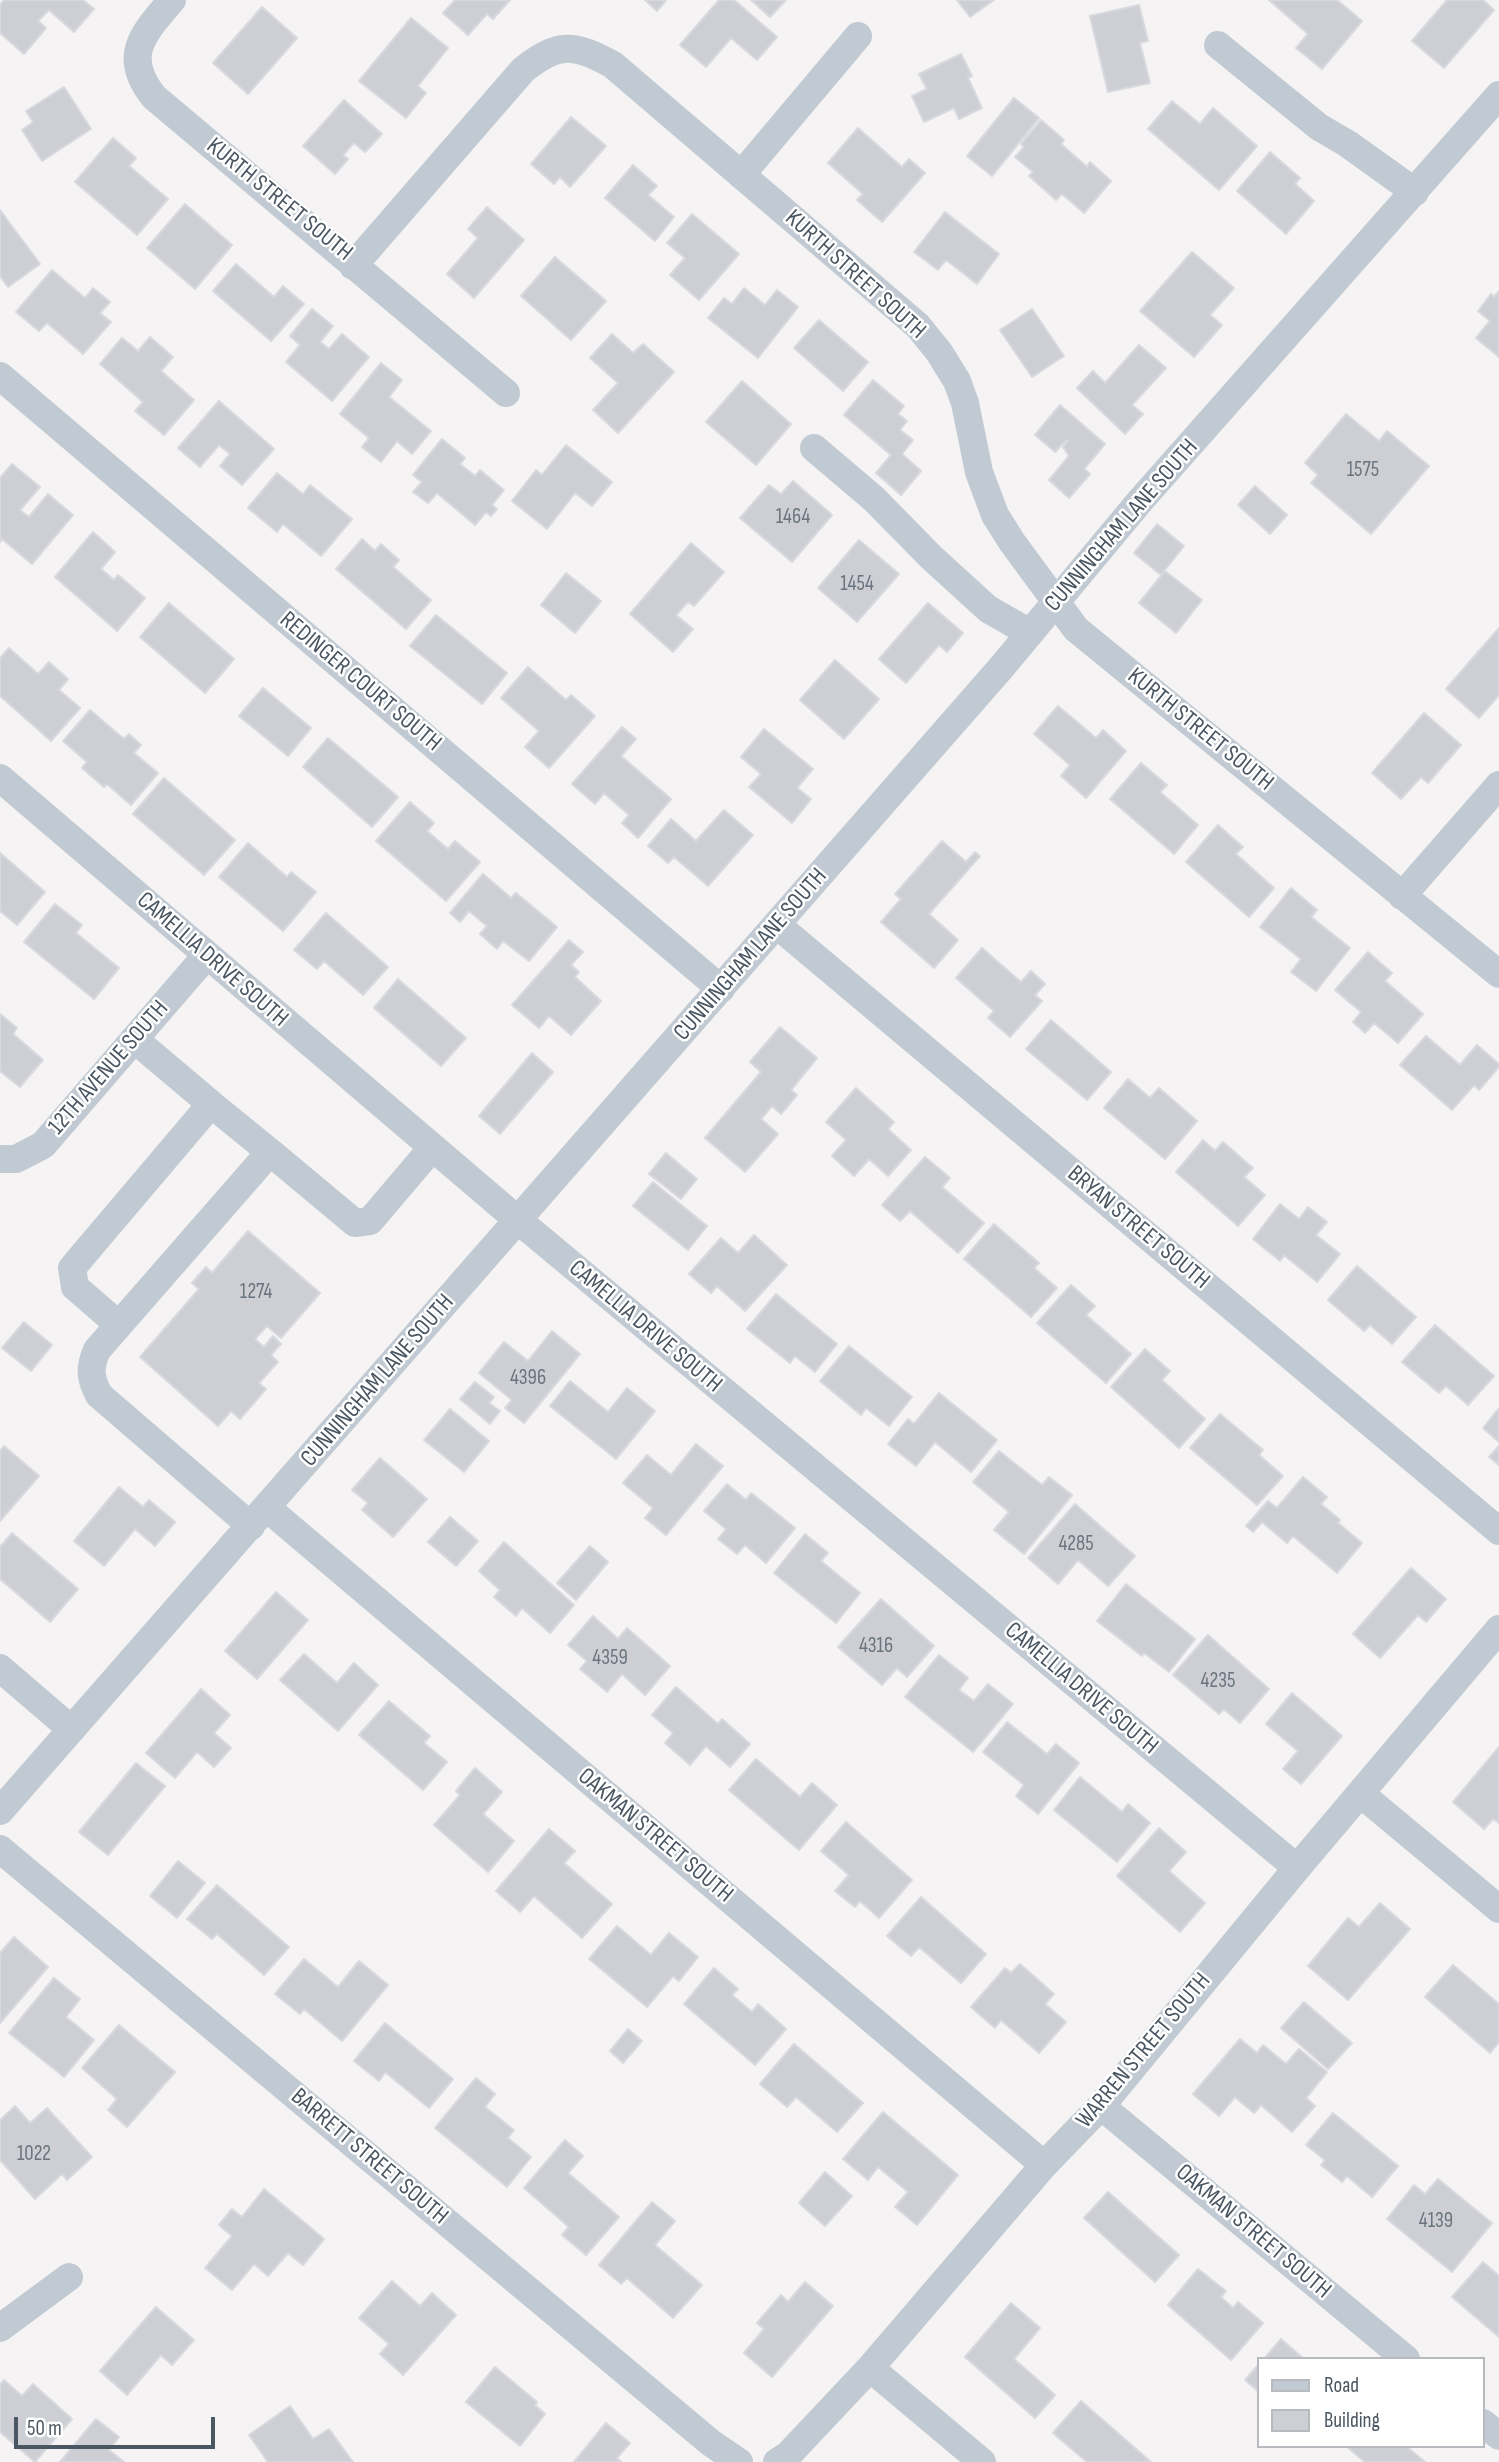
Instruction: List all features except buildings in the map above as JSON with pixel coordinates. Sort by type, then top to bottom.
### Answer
[{"type":"street","name":"KURTH STREET SOUTH","points":[[172,0],[142,39],[137,56],[137,70],[143,83],[154,97],[353,266],[523,70],[541,55],[559,48],[576,48],[590,52],[612,65],[918,326],[957,381],[965,403],[979,472],[995,515],[1076,629],[1499,974]]},
{"type":"street","points":[[741,175],[858,36]]},
{"type":"street","points":[[1218,45],[1319,127],[1348,144],[1415,192]]},
{"type":"street","name":"CUNNINGHAM LANE SOUTH","points":[[0,1811],[777,925],[1030,634],[1140,501],[1499,95]]},
{"type":"street","points":[[353,266],[506,393]]},
{"type":"street","name":"REDINGER COURT SOUTH","points":[[0,376],[721,989]]},
{"type":"street","points":[[814,448],[874,499],[931,557],[988,609],[1030,634]]},
{"type":"street","name":"CAMELLIA DRIVE SOUTH","points":[[0,778],[432,1148],[1297,1868]]},
{"type":"street","points":[[1402,896],[1499,785]]},
{"type":"street","name":"BRYAN STREET SOUTH","points":[[777,925],[1499,1531]]},
{"type":"street","name":"12TH AVENUE SOUTH","points":[[0,1159],[16,1160],[43,1145],[206,956]]},
{"type":"street","points":[[134,1039],[355,1223],[370,1221],[432,1148]]},
{"type":"street","points":[[119,1325],[75,1287],[72,1268],[211,1104]]},
{"type":"street","name":"OAKMAN STREET SOUTH","points":[[270,1152],[97,1350],[91,1365],[92,1381],[99,1395],[259,1517],[1044,2165]]},
{"type":"street","name":"WARREN STREET SOUTH","points":[[777,2462],[788,2455],[870,2368],[1044,2165],[1101,2106],[1499,1629]]},
{"type":"street","points":[[0,1668],[71,1729]]},
{"type":"street","points":[[1361,1794],[1499,1909]]},
{"type":"street","name":"BARRETT STREET SOUTH","points":[[0,1849],[702,2435],[739,2462]]},
{"type":"street","name":"OAKMAN STREET SOUTH","points":[[1101,2106],[1404,2357]]},
{"type":"street","points":[[0,2328],[69,2277]]},
{"type":"street","points":[[870,2368],[982,2462]]},
{"type":"street","points":[[1485,2425],[1499,2436]]}]
